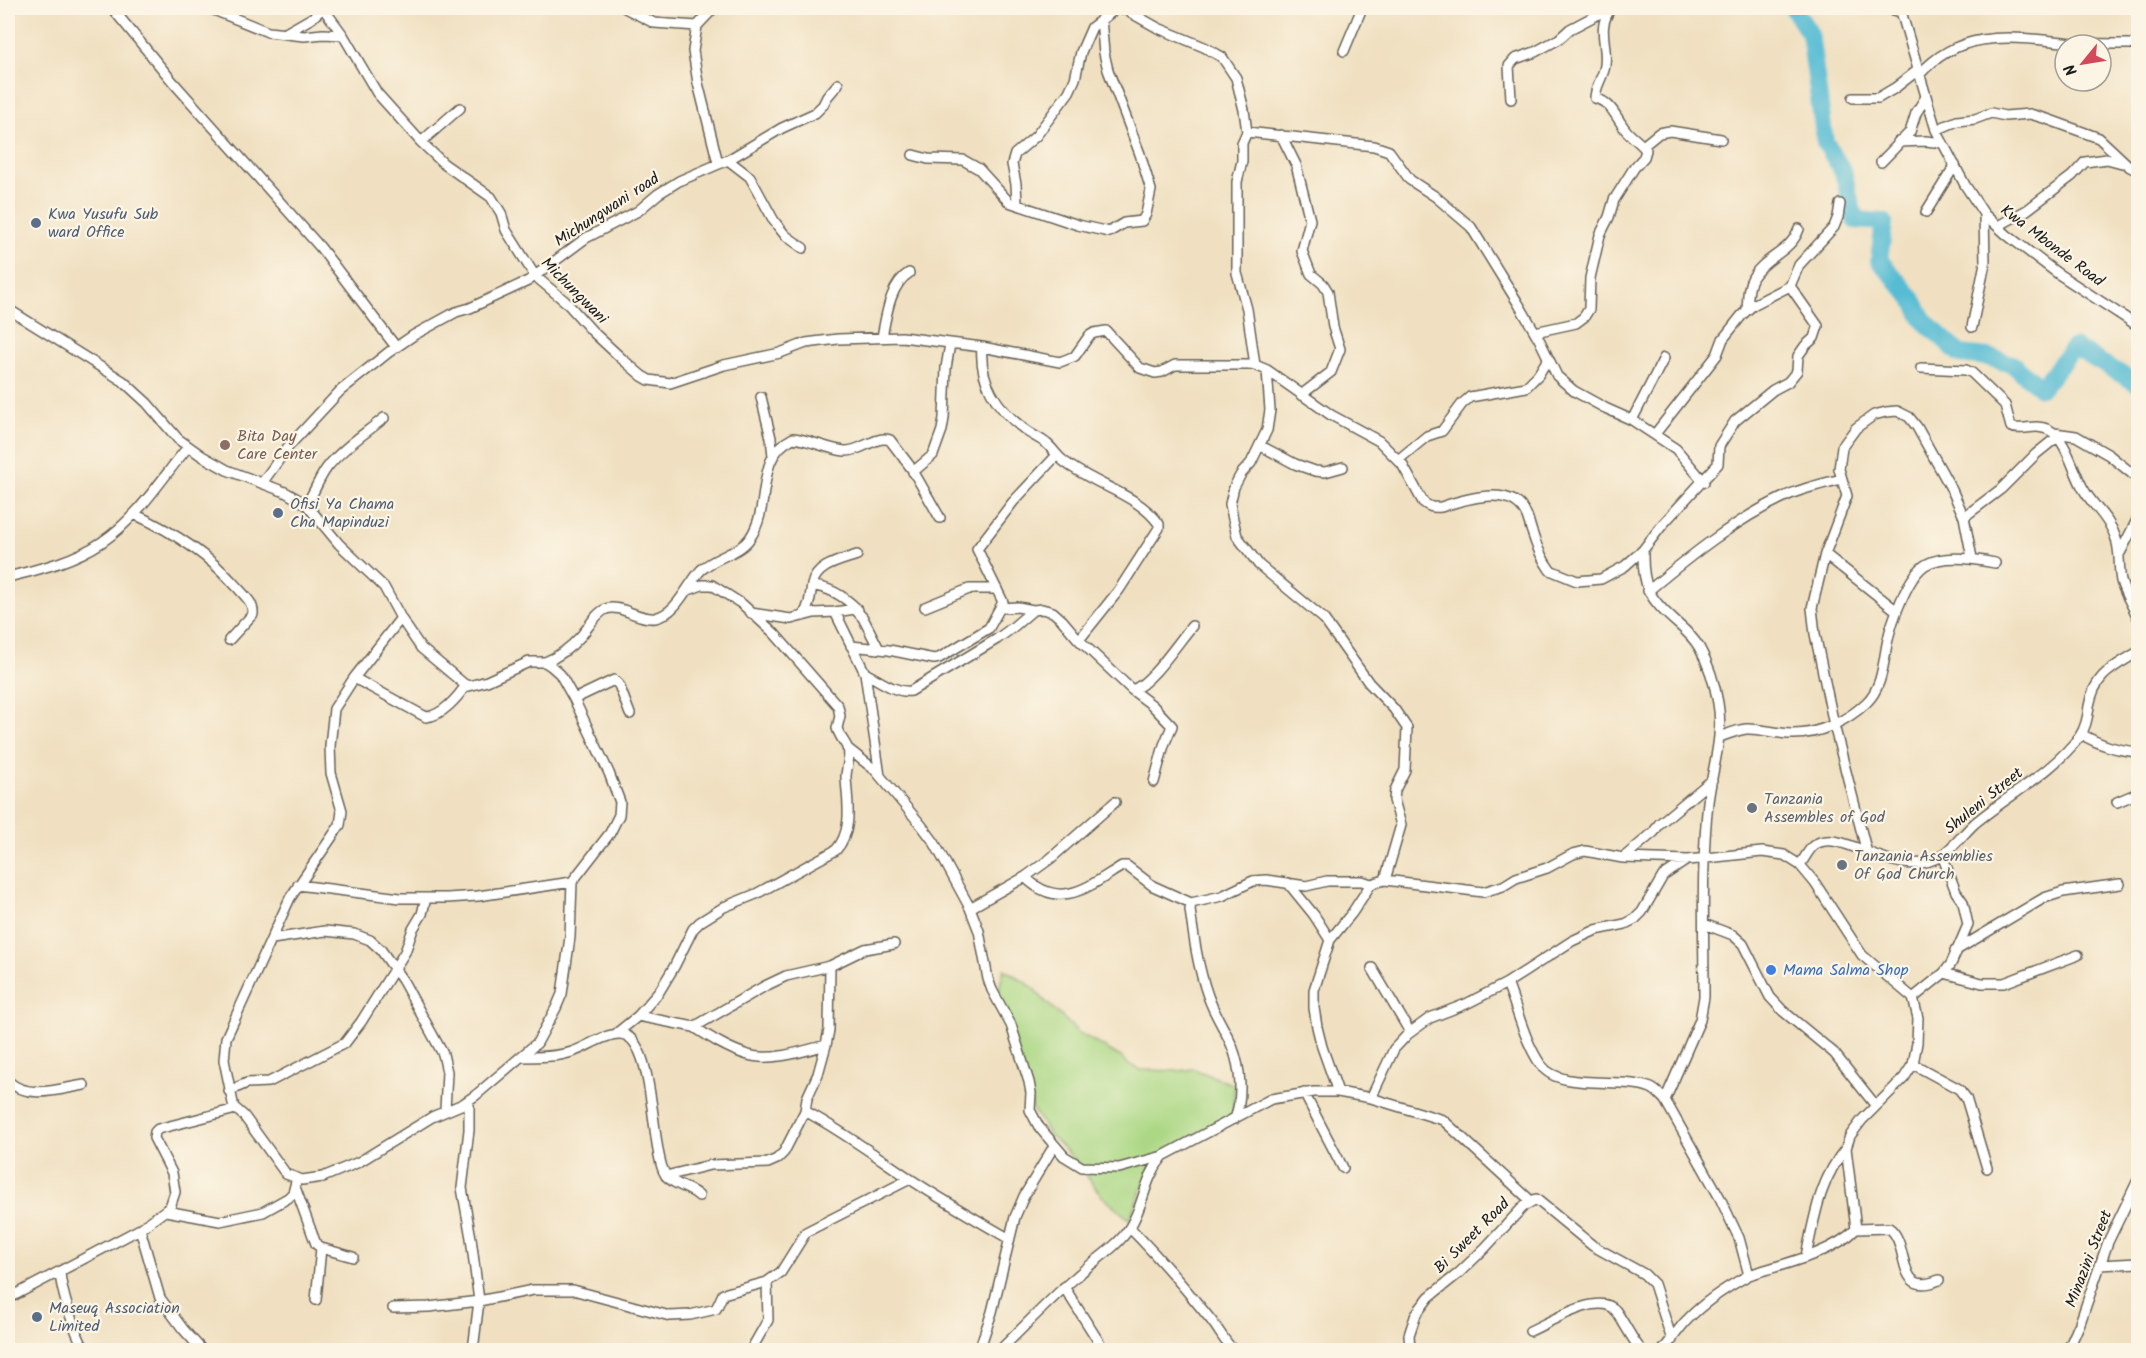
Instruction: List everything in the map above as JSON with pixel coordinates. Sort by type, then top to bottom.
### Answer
[{"type":"street","points":[[112,8],[147,53],[159,63],[173,82],[320,247],[396,347]]},
{"type":"street","points":[[209,8],[268,32],[304,36],[323,33],[343,35]]},
{"type":"street","name":"Michungwani","points":[[284,34],[312,18],[322,8],[343,35],[377,93],[444,164],[491,197],[501,213],[506,230],[535,276],[566,302],[593,332],[628,364],[642,376],[656,382],[670,383],[724,365],[780,353],[806,343],[882,337],[902,337],[981,347],[1060,362],[1075,356],[1094,333],[1106,331],[1140,368],[1147,372],[1162,372],[1175,365],[1255,365]]},
{"type":"street","points":[[625,8],[654,22],[697,26]]},
{"type":"street","points":[[714,8],[697,26],[693,51],[694,64],[718,163]]},
{"type":"street","points":[[1017,203],[1012,164],[1015,154],[1036,136],[1069,92],[1075,79],[1081,52],[1092,27],[1116,8],[1126,10],[1158,28],[1222,57],[1236,78],[1245,110],[1247,132],[1242,143],[1242,161],[1237,182],[1237,273],[1247,309],[1255,365],[1268,370],[1331,415],[1379,441],[1398,460],[1423,502],[1433,508],[1491,495],[1511,500],[1526,514],[1532,535],[1550,570],[1577,580],[1601,579],[1625,566],[1642,550],[1718,464],[1719,446],[1735,421],[1773,390],[1788,382],[1797,371],[1798,356],[1817,332],[1818,326],[1790,286]]},
{"type":"street","points":[[1344,51],[1362,8]]},
{"type":"street","points":[[1511,99],[1509,66],[1515,59],[1543,48],[1559,39],[1570,29],[1611,8]]},
{"type":"street","points":[[1535,332],[1576,323],[1589,309],[1590,278],[1600,235],[1614,200],[1634,168],[1644,157],[1646,150],[1625,130],[1612,108],[1602,100],[1594,98],[1605,66],[1603,28],[1611,8]]},
{"type":"street","points":[[1886,8],[1900,10]]},
{"type":"street","name":"Kwa Mbonde Road","points":[[1900,10],[1936,130],[1984,214],[2057,273],[2139,326]]},
{"type":"street","points":[[913,155],[928,159],[963,160],[979,169],[1009,201],[1048,216],[1109,232],[1124,222],[1142,221],[1146,214],[1151,189],[1108,70],[1101,19]]},
{"type":"street","points":[[1853,98],[1878,98],[1919,73],[1944,52],[1973,41],[1999,37],[2081,43],[2139,44]]},
{"type":"street","name":"Michungwani road","points":[[262,483],[288,447],[340,391],[396,347],[456,312],[520,285],[586,238],[638,210],[658,194],[680,181],[728,160],[782,128],[815,113],[838,84]]},
{"type":"street","points":[[1881,162],[1912,129],[1916,113],[1926,97]]},
{"type":"street","points":[[421,142],[460,108]]},
{"type":"street","points":[[1936,130],[1957,120],[1975,119],[1991,113],[2005,116],[2030,114],[2047,118],[2099,138],[2134,169]]},
{"type":"street","points":[[1643,146],[1659,133],[1670,130],[1721,139]]},
{"type":"street","points":[[1247,132],[1374,146],[1389,152],[1410,180],[1436,197],[1471,227],[1535,332],[1557,376],[1574,391],[1632,420],[1676,449],[1704,482]]},
{"type":"street","points":[[1281,135],[1296,165],[1300,190],[1310,220],[1302,251],[1311,274],[1323,284],[1328,292],[1333,327],[1340,349],[1331,372],[1301,395]]},
{"type":"street","points":[[1898,142],[1943,143]]},
{"type":"street","points":[[1998,226],[2018,216],[2072,176],[2085,162],[2114,159],[2134,169]]},
{"type":"street","points":[[728,160],[750,177],[774,221],[785,235],[803,248]]},
{"type":"street","points":[[1926,212],[1955,165]]},
{"type":"street","points":[[1655,434],[1718,355],[1723,339],[1747,310],[1790,286],[1799,265],[1834,227],[1840,204]]},
{"type":"street","points":[[1972,327],[1985,263],[1984,214]]},
{"type":"street","points":[[1747,310],[1752,278],[1770,259],[1791,245],[1799,229]]},
{"type":"street","points":[[882,337],[887,310],[899,281],[909,273]]},
{"type":"street","points":[[8,309],[123,381],[188,447],[227,470],[285,492],[306,504],[339,544],[384,587],[421,648],[466,685]]},
{"type":"street","points":[[913,472],[933,455],[942,430],[947,343]]},
{"type":"street","points":[[981,347],[982,371],[991,394],[1012,419],[1047,443],[1057,455],[1090,478],[1132,500],[1159,524],[1159,528],[1123,585],[1079,640]]},
{"type":"street","points":[[1632,420],[1664,358]]},
{"type":"street","points":[[1398,460],[1427,436],[1442,431],[1462,404],[1470,398],[1526,387],[1538,375],[1548,359]]},
{"type":"street","points":[[1922,368],[1966,370],[1972,373],[2005,405],[2011,427],[2016,429],[2026,426],[2039,427],[2055,435],[2076,436],[2109,455],[2135,476]]},
{"type":"street","points":[[1268,370],[1270,410],[1267,430],[1251,463],[1240,474],[1230,504],[1237,536],[1259,565],[1323,618],[1369,683],[1395,709],[1407,728],[1405,770],[1395,790],[1394,800],[1401,825],[1385,880]]},
{"type":"street","points":[[761,397],[773,456]]},
{"type":"street","points":[[1867,853],[1834,725],[1815,634],[1812,608],[1825,554],[1847,496],[1841,479],[1839,459],[1842,447],[1862,423],[1874,415],[1886,412],[1898,411],[1909,417],[1917,427],[1952,490],[1964,517],[1972,558]]},
{"type":"street","points":[[306,504],[319,478],[330,463],[384,418]]},
{"type":"street","points":[[1964,517],[2001,489],[2055,435]]},
{"type":"street","points":[[2055,435],[2083,489],[2113,529],[2120,553],[2122,583],[2139,618]]},
{"type":"street","points":[[354,678],[426,717],[440,712],[466,685],[487,681],[529,662],[545,662],[552,659],[575,642],[604,610],[613,609],[653,618],[666,614],[704,567],[741,547],[750,537],[759,519],[765,495],[767,466],[784,444],[794,438],[845,451],[857,449],[884,438],[894,444],[940,518]]},
{"type":"street","points":[[1261,446],[1295,464],[1316,471],[1325,472],[1343,467]]},
{"type":"street","points":[[8,577],[56,564],[106,539],[134,514],[188,447]]},
{"type":"street","points":[[851,646],[934,659],[989,628],[1003,602],[977,549],[1012,502],[1057,455]]},
{"type":"street","points":[[1648,591],[1699,551],[1765,507],[1786,496],[1841,479]]},
{"type":"street","points":[[134,514],[161,526],[204,555],[222,570],[248,600],[253,614],[229,640]]},
{"type":"street","points":[[2120,553],[2139,518]]},
{"type":"street","points":[[1642,550],[1642,567],[1648,591],[1655,604],[1683,628],[1699,646],[1719,703],[1720,736],[1708,801],[1704,859],[1704,997],[1700,1020],[1665,1100]]},
{"type":"street","points":[[1825,554],[1897,611]]},
{"type":"street","points":[[803,616],[809,606],[815,575],[819,571],[857,555]]},
{"type":"street","points":[[1720,736],[1747,729],[1794,734],[1814,732],[1834,725],[1866,703],[1874,693],[1882,674],[1887,641],[1897,611],[1913,579],[1925,565],[1937,559],[1972,558],[1995,563]]},
{"type":"street","points":[[522,1057],[571,1053],[617,1033],[638,1016],[663,986],[693,928],[724,907],[756,894],[838,848],[848,821],[846,775],[849,755],[837,728],[840,716],[838,706],[774,633],[742,604],[712,585],[702,585],[686,591]]},
{"type":"street","points":[[812,586],[823,586],[858,610],[879,649]]},
{"type":"street","points":[[925,607],[969,589],[997,589]]},
{"type":"street","points":[[1001,608],[1018,607],[1053,612],[1079,640],[1132,690],[1152,705],[1172,726],[1164,744],[1154,782]]},
{"type":"street","points":[[751,613],[787,619],[814,613],[858,610]]},
{"type":"street","points":[[865,673],[890,687],[903,691],[914,690],[997,639],[1033,610]]},
{"type":"street","points":[[835,612],[865,673],[880,776]]},
{"type":"street","points":[[353,1257],[321,1248],[316,1244],[296,1183],[281,1169],[244,1116],[234,1108],[224,1060],[226,1038],[290,898],[340,825],[342,811],[331,773],[330,746],[334,709],[354,678],[401,618]]},
{"type":"street","points":[[1132,690],[1148,679],[1192,626]]},
{"type":"street","name":"Shuleni Street","points":[[1800,865],[1812,847],[1831,840],[1841,841],[1883,859],[1906,864],[1926,861],[1942,855],[1974,824],[2060,758],[2081,734],[2088,719],[2093,688],[2100,677],[2112,667],[2139,652]]},
{"type":"street","points":[[166,1211],[220,1221],[263,1212],[288,1198],[296,1183],[359,1162],[445,1110],[469,1100],[537,1043],[562,994],[570,937],[572,882],[610,833],[620,815],[620,802],[609,773],[574,699],[560,674],[545,662]]},
{"type":"street","points":[[574,699],[616,680],[630,714]]},
{"type":"street","points":[[2081,734],[2100,745],[2117,750],[2139,752]]},
{"type":"street","points":[[847,748],[880,776],[934,842],[970,908],[979,931],[988,979],[1011,1025],[1029,1082],[1030,1110],[1039,1127],[1054,1146],[1073,1163],[1082,1167],[1100,1169],[1135,1166],[1163,1156],[1270,1099],[1304,1093],[1338,1092],[1371,1098],[1443,1120],[1531,1201]]},
{"type":"street","points":[[1623,858],[1654,832],[1659,824],[1713,780]]},
{"type":"street","points":[[2117,802],[2139,793]]},
{"type":"street","points":[[970,908],[1025,877],[1050,859],[1114,802]]},
{"type":"street","points":[[1025,877],[1033,885],[1055,895],[1080,891],[1122,866],[1127,866],[1153,886],[1191,903],[1222,896],[1253,881],[1306,886],[1327,881],[1371,884],[1385,880],[1483,892],[1503,886],[1516,878],[1585,851],[1623,858],[1688,860],[1762,852],[1784,855],[1800,865],[1815,883],[1862,955],[1912,998],[1918,1018],[1913,1064],[1904,1078],[1850,1136],[1846,1149],[1832,1165],[1823,1188],[1806,1256]]},
{"type":"street","points":[[1912,998],[1944,973],[1951,964],[1968,925],[1963,902],[1956,892],[1942,855]]},
{"type":"street","points":[[1371,1098],[1394,1048],[1410,1032],[1430,1018],[1466,1004],[1508,983],[1572,941],[1596,930],[1625,924],[1635,919],[1642,912],[1663,876],[1688,860]]},
{"type":"street","points":[[298,885],[400,898],[426,898],[478,896],[572,882]]},
{"type":"street","points":[[1288,883],[1330,940]]},
{"type":"street","points":[[1338,1092],[1322,1047],[1314,1008],[1314,990],[1330,940],[1352,913],[1371,884]]},
{"type":"street","points":[[1955,951],[2044,898],[2063,892],[2120,884]]},
{"type":"street","points":[[229,1091],[247,1083],[269,1082],[345,1043],[405,952],[422,914],[426,898]]},
{"type":"street","points":[[1191,903],[1196,953],[1208,996],[1232,1046],[1237,1062],[1240,1098],[1235,1119]]},
{"type":"street","points":[[1704,924],[1733,934],[1743,944],[1770,997],[1783,1011],[1834,1053],[1876,1106]]},
{"type":"street","points":[[272,939],[325,931],[354,934],[370,940],[381,950],[394,967],[443,1054],[447,1072],[445,1110]]},
{"type":"street","points":[[694,1027],[786,976],[830,966],[864,949],[894,944]]},
{"type":"street","points":[[1944,973],[1982,983],[2004,982],[2078,955]]},
{"type":"street","points":[[666,1176],[710,1165],[768,1163],[777,1159],[784,1152],[805,1111],[807,1098],[818,1074],[826,1045],[829,1030],[830,966]]},
{"type":"street","points":[[1372,968],[1410,1032]]},
{"type":"street","points":[[1508,983],[1532,1050],[1541,1066],[1548,1072],[1571,1080],[1639,1084],[1654,1089],[1665,1100],[1720,1198],[1739,1238],[1749,1275]]},
{"type":"street","points":[[638,1016],[694,1027],[719,1043],[750,1056],[796,1053],[826,1045]]},
{"type":"street","points":[[617,1033],[633,1039],[641,1054],[662,1166],[666,1176],[699,1196]]},
{"type":"street","points":[[1913,1064],[1959,1089],[1966,1098],[1987,1167]]},
{"type":"street","points":[[8,1081],[15,1088],[28,1092],[84,1085]]},
{"type":"street","points":[[1304,1093],[1343,1168]]},
{"type":"street","points":[[469,1100],[469,1130],[462,1188],[480,1301],[473,1350]]},
{"type":"street","points":[[11,1297],[140,1229],[166,1211],[170,1207],[175,1192],[172,1173],[154,1138],[155,1131],[234,1108]]},
{"type":"street","points":[[805,1111],[833,1126],[910,1179],[1008,1238]]},
{"type":"street","points":[[979,1350],[992,1312],[1008,1238],[1024,1196],[1054,1146]]},
{"type":"street","points":[[1846,1149],[1856,1228]]},
{"type":"street","points":[[1000,1350],[1033,1316],[1130,1228],[1153,1168],[1163,1156]]},
{"type":"street","points":[[393,1308],[429,1307],[480,1301],[533,1290],[573,1290],[670,1316],[690,1315],[716,1309],[722,1296],[726,1293],[767,1282],[781,1272],[806,1232],[910,1179]]},
{"type":"street","name":"Minazini Street","points":[[2068,1350],[2080,1323],[2099,1265],[2135,1196],[2139,1180]]},
{"type":"street","name":"Bi Sweet Road","points":[[1410,1350],[1409,1335],[1416,1314],[1429,1297],[1459,1273],[1531,1201],[1536,1199],[1593,1246],[1644,1274],[1654,1284],[1672,1340]]},
{"type":"street","points":[[1130,1228],[1159,1257],[1233,1350]]},
{"type":"street","points":[[1663,1350],[1703,1304],[1749,1275],[1840,1242],[1856,1228],[1889,1228],[1897,1236],[1907,1274],[1915,1281],[1924,1283],[1939,1280]]},
{"type":"street","points":[[140,1229],[160,1298],[202,1350]]},
{"type":"street","points":[[316,1300],[321,1248]]},
{"type":"street","points":[[2099,1265],[2139,1263]]},
{"type":"street","points":[[60,1272],[71,1317],[85,1350]]},
{"type":"street","points":[[751,1350],[768,1320],[767,1282]]},
{"type":"street","points":[[1064,1287],[1104,1350]]},
{"type":"street","points":[[1530,1331],[1580,1308],[1596,1303],[1607,1304],[1615,1309],[1632,1340],[1641,1350]]},
{"type":"green space","points":[[1004,969],[1031,986],[1079,1033],[1121,1057],[1128,1064],[1141,1070],[1194,1069],[1234,1085],[1234,1115],[1155,1158],[1129,1219],[1102,1196],[1072,1157],[1049,1134],[1033,1110],[1010,1031],[1000,1010],[995,1006]]},
{"type":"waterway","points":[[1793,8],[1810,34],[1825,142],[1843,172],[1855,220],[1884,222],[1879,260],[1912,298],[1924,321],[1960,354],[1988,357],[2012,364],[2041,388],[2074,347],[2138,384]]},
{"type":"place","name":"Kwa Yusufu Sub ward Office","points":[[36,223]]},
{"type":"place","name":"Bita Day Care Center","points":[[225,445]]},
{"type":"place","name":"Ofisi Ya Chama Cha Mapinduzi","points":[[278,513]]},
{"type":"place","name":"Tanzania Assembles of God","points":[[1752,808]]},
{"type":"place","name":"Tanzania Assemblies Of God Church","points":[[1842,865]]},
{"type":"place","name":"Mama Salma Shop","points":[[1771,970]]},
{"type":"place","name":"Maseuq Association Limited","points":[[37,1317]]}]
